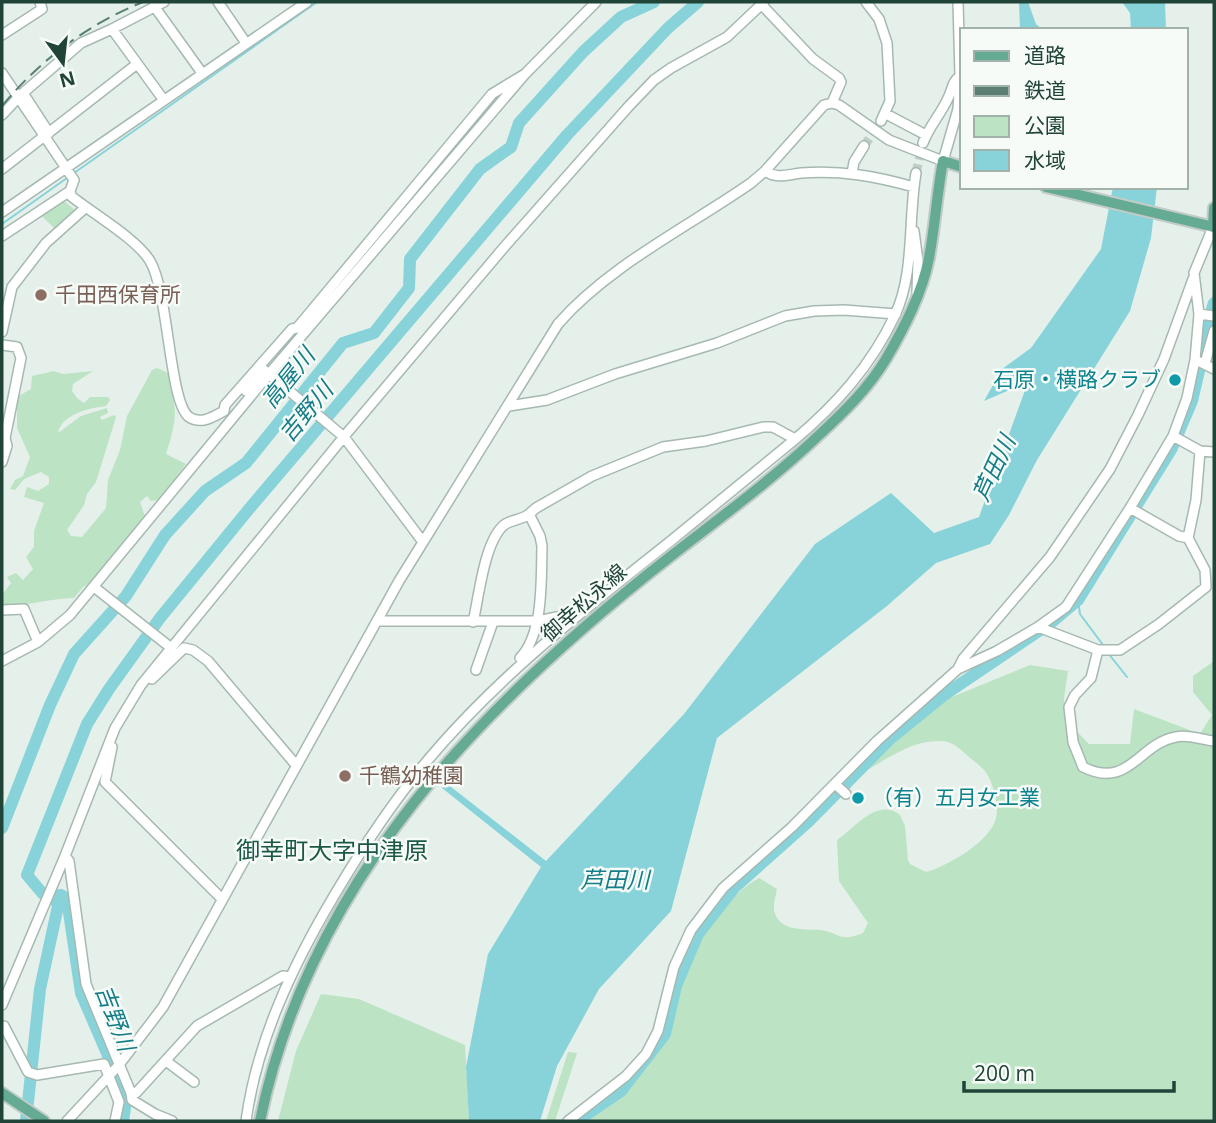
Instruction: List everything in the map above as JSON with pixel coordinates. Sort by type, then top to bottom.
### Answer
[{"type":"main road","points":[[943,161],[960,166]]},
{"type":"main road","name":"御幸松永線","points":[[260,1121],[276,1053],[295,1001],[321,947],[350,893],[423,789],[498,706],[542,664],[636,583],[773,476],[846,411],[866,389],[885,361],[916,299],[928,259],[943,161]]},
{"type":"main road","points":[[1054,189],[1214,227],[1214,208]]},
{"type":"main road","points":[[2,1093],[44,1121]]},
{"type":"street","points":[[2,35],[42,9],[40,2]]},
{"type":"street","points":[[218,2],[246,43]]},
{"type":"street","points":[[2,212],[70,173],[163,99],[307,2]]},
{"type":"street","points":[[2,661],[38,642],[71,615],[267,372],[525,74],[596,2]]},
{"type":"street","points":[[866,2],[886,33],[890,101],[884,118],[925,139],[945,105],[953,81],[960,76]]},
{"type":"street","points":[[67,1121],[118,1066],[163,1007],[423,542],[509,406],[548,338],[573,306],[616,272],[729,198],[765,171],[824,105],[839,105],[890,141],[943,161],[958,109],[958,2]]},
{"type":"street","points":[[202,73],[159,4],[81,43],[23,93],[70,173],[71,196],[140,248],[149,260],[161,287],[175,382],[185,413],[198,420],[211,419],[224,411],[267,372],[297,328],[492,94],[525,74]]},
{"type":"street","points":[[2,1005],[65,856],[114,728],[141,685],[344,437],[629,106],[654,80],[690,56],[727,37],[763,4],[813,59],[839,78],[841,82],[832,103]]},
{"type":"street","points":[[112,29],[163,99]]},
{"type":"street","points":[[2,169],[136,64]]},
{"type":"street","points":[[2,73],[46,135]]},
{"type":"street","points":[[2,115],[18,99]]},
{"type":"street","points":[[852,173],[864,146]]},
{"type":"street","points":[[765,171],[778,177],[813,172],[852,173],[914,187]]},
{"type":"street","points":[[246,1121],[250,1095],[268,1029],[301,953],[359,853],[415,776],[514,670],[592,603],[797,437],[836,403],[861,372],[896,314],[904,283],[916,173]]},
{"type":"street","points":[[2,236],[70,191]]},
{"type":"street","points":[[2,332],[6,299],[12,287],[46,243],[85,208]]},
{"type":"street","points":[[911,223],[916,238],[918,261],[916,299]]},
{"type":"street","points":[[958,669],[962,659],[1050,557],[1110,469],[1164,359],[1196,267],[1214,227]]},
{"type":"street","points":[[568,1121],[626,1076],[646,1054],[658,1031],[674,968],[691,930],[723,888],[772,846],[877,741],[958,669],[997,651],[1066,607],[1176,437],[1195,360],[1199,314],[1193,279]]},
{"type":"street","points":[[509,406],[547,401],[615,374],[717,343],[785,316],[844,310],[896,314]]},
{"type":"street","points":[[1199,314],[1214,316]]},
{"type":"street","points":[[224,411],[225,405],[292,329],[297,328]]},
{"type":"street","points":[[1205,363],[1214,331]]},
{"type":"street","points":[[2,345],[17,347],[21,358],[3,438],[7,446],[2,462]]},
{"type":"street","points":[[1195,360],[1214,369]]},
{"type":"street","points":[[267,372],[344,437],[423,542]]},
{"type":"street","points":[[473,622],[489,552],[495,537],[505,524],[529,514],[592,476],[663,447],[706,441],[763,427],[773,427],[797,437],[834,414],[846,411]]},
{"type":"street","points":[[1176,437],[1200,451],[1214,453]]},
{"type":"street","points":[[1038,627],[1104,650],[1120,650],[1206,587],[1205,570],[1188,538],[1196,500],[1200,451]]},
{"type":"street","points":[[1130,508],[1179,536],[1188,538]]},
{"type":"street","points":[[514,670],[516,662],[530,648],[537,621],[542,546],[529,514]]},
{"type":"street","points":[[93,587],[170,648]]},
{"type":"street","points":[[377,621],[537,621],[567,615],[592,603]]},
{"type":"street","points":[[2,610],[24,609],[38,642]]},
{"type":"street","points":[[476,670],[493,621]]},
{"type":"street","points":[[141,685],[146,684],[184,648],[193,650],[208,661],[296,765]]},
{"type":"street","points":[[1104,650],[1091,678],[1069,706],[1073,742],[1083,767],[1094,773],[1107,775],[1120,771],[1162,742],[1178,736],[1214,741]]},
{"type":"street","points":[[114,728],[104,782],[222,899]]},
{"type":"street","points":[[835,784],[846,794]]},
{"type":"street","points":[[65,856],[69,862],[86,984],[118,1066],[132,1100],[172,1121]]},
{"type":"street","points":[[131,1093],[136,1093],[197,1026],[283,976],[290,977]]},
{"type":"street","points":[[2,1028],[4,1026],[32,1074],[104,1064],[119,1102],[115,1121]]},
{"type":"street","points":[[166,1061],[194,1082]]},
{"type":"green space","points":[[63,200],[76,211],[55,229],[41,215]]},
{"type":"green space","points":[[157,368],[168,373],[174,405],[173,431],[166,454],[186,464],[159,500],[151,501],[147,496],[140,502],[145,516],[97,580],[83,587],[74,598],[2,608],[2,595],[11,583],[7,577],[16,573],[23,580],[33,569],[26,557],[34,547],[34,531],[44,503],[24,497],[27,487],[38,491],[49,484],[49,477],[41,472],[24,479],[15,490],[10,489],[15,480],[23,476],[30,457],[17,428],[17,397],[31,389],[32,376],[54,371],[63,374],[93,371],[73,384],[72,391],[84,403],[90,397],[108,397],[110,400],[106,406],[84,410],[70,417],[58,433],[81,416],[107,408],[108,413],[100,417],[102,420],[114,415],[116,417],[96,482],[67,530],[71,536],[82,537],[106,508],[108,480],[120,450],[127,416],[152,370]]},
{"type":"green space","points":[[1214,661],[1214,1121],[587,1121],[629,1084],[656,1052],[670,1025],[684,973],[695,947],[724,907],[748,885],[759,878],[777,889],[774,910],[786,926],[828,931],[849,937],[863,933],[868,923],[839,881],[837,840],[867,816],[883,810],[891,810],[900,815],[905,826],[908,860],[910,864],[926,872],[956,858],[986,835],[997,813],[992,785],[987,773],[951,743],[937,741],[916,745],[859,775],[853,768],[947,699],[1030,665],[1068,671],[1064,705],[1072,725],[1089,744],[1130,744],[1134,709],[1200,734],[1212,715],[1193,692],[1193,676]]},
{"type":"green space","points":[[321,994],[359,999],[465,1045],[469,1121],[278,1121],[296,1051]]},
{"type":"green space","points":[[568,1052],[577,1053],[555,1121],[546,1121]]},
{"type":"water","points":[[1019,2],[1028,2],[1036,24],[1041,28],[1020,28]]},
{"type":"water","points":[[1122,2],[1165,2],[1166,28],[1131,28],[1130,13]]},
{"type":"water","name":"芦田川","points":[[1113,189],[1157,189],[1151,238],[1130,311],[1037,460],[1009,515],[990,544],[936,563],[887,606],[717,738],[671,911],[599,989],[557,1066],[540,1121],[469,1121],[466,1067],[488,954],[541,867],[442,788],[446,783],[546,861],[684,714],[815,544],[891,493],[934,533],[979,517],[1028,382],[984,401],[1002,369],[1031,348],[1101,249]]},
{"type":"waterway","points":[[74,173],[317,2]]},
{"type":"waterway","name":"高屋川","points":[[2,828],[50,705],[74,654],[126,596],[165,535],[205,491],[246,463],[343,343],[374,333],[409,288],[410,259],[480,169],[511,147],[519,123],[583,52],[621,17],[654,2]]},
{"type":"waterway","name":"吉野川","points":[[43,894],[27,875],[87,724],[160,618],[249,509],[567,135],[668,28],[698,2]]},
{"type":"waterway","points":[[2,224],[67,178]]},
{"type":"waterway","points":[[1212,309],[1214,303]]},
{"type":"waterway","points":[[1204,350],[1209,322]]},
{"type":"waterway","points":[[577,1121],[621,1091],[665,1034],[676,986],[698,934],[734,888],[809,821],[891,738],[944,695],[1052,622],[1078,600],[1172,448],[1192,401],[1200,367]]},
{"type":"waterway","points":[[1078,600],[1080,614],[1103,645]]},
{"type":"waterway","points":[[1108,653],[1127,677]]},
{"type":"waterway","name":"吉野川","points":[[26,1121],[40,989],[58,906],[54,896],[61,895],[67,899],[81,993],[126,1101],[123,1121]]},
{"type":"tunnel","points":[[864,146],[878,126]]},
{"type":"tunnel","points":[[916,173],[922,147]]},
{"type":"railway","points":[[2,106],[32,73],[66,45],[103,21],[143,2]]},
{"type":"place","name":"千田西保育所","points":[[41,295]]},
{"type":"place","name":"石原・横路クラブ","points":[[1175,380]]},
{"type":"place","name":"千鶴幼稚園","points":[[345,776]]},
{"type":"place","name":"（有）五月女工業","points":[[858,798]]},
{"type":"district","name":"御幸町大字中津原","points":[[332,851]]}]
